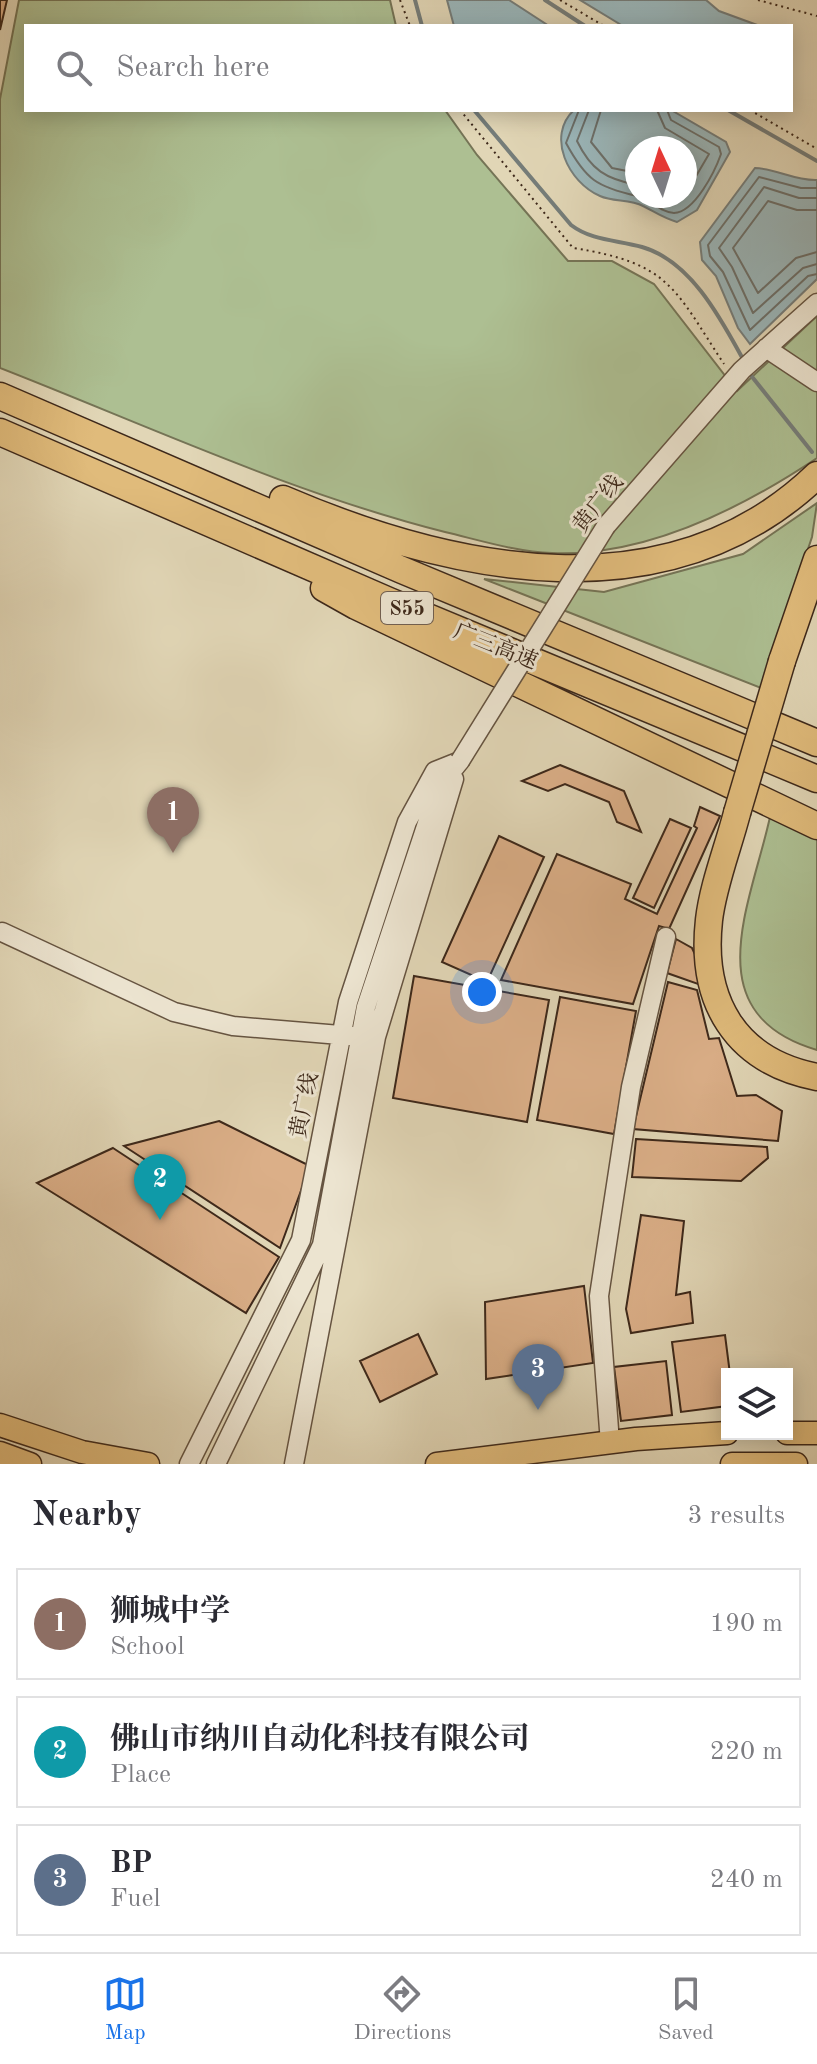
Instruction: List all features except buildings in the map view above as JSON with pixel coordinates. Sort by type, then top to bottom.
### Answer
[{"type":"highway","points":[[0,390],[85,415],[312,512],[379,536],[478,561],[534,568],[607,567],[684,552],[716,540],[783,505],[817,475]]},
{"type":"highway","name":"广三高速","points":[[0,396],[402,570],[817,743]]},
{"type":"highway","name":"广三高速","points":[[0,432],[389,601],[817,779]]},
{"type":"highway","points":[[221,527],[356,606],[817,826]]},
{"type":"highway","points":[[817,559],[790,664],[709,918],[710,974],[716,1000],[737,1036],[771,1063],[817,1077]]},
{"type":"highway","points":[[790,664],[817,611]]},
{"type":"highway","points":[[744,816],[726,912],[725,965],[730,989],[753,1028],[770,1043],[789,1054],[817,1061]]},
{"type":"main road","points":[[0,1425],[82,1452],[148,1464]]},
{"type":"main road","points":[[793,1433],[817,1433]]},
{"type":"main road","points":[[437,1464],[610,1443],[721,1434]]},
{"type":"main road","points":[[0,1453],[30,1464]]},
{"type":"main road","points":[[732,1464],[796,1464]]},
{"type":"street","name":"黄广线","points":[[216,1464],[322,1245],[359,1036],[348,1002],[407,822],[435,771],[460,761],[606,526],[742,370],[817,303]]},
{"type":"street","points":[[766,348],[817,382]]},
{"type":"street","points":[[294,1464],[359,1036],[460,761]]},
{"type":"street","points":[[2,932],[174,1012],[233,1026],[359,1036]]},
{"type":"street","points":[[610,1443],[599,1296],[631,1087],[666,937]]},
{"type":"street","name":"黄广线","points":[[189,1464],[301,1240],[359,1036]]},
{"type":"path","points":[[400,0],[409,24]]},
{"type":"path","points":[[560,0],[601,24]]},
{"type":"path","points":[[758,0],[817,16]]},
{"type":"path","points":[[462,112],[573,248],[610,254],[645,266],[677,291],[742,370]]},
{"type":"path","points":[[753,112],[817,149]]},
{"type":"green space","points":[[19,0],[390,0],[396,24],[24,24],[24,112],[446,112],[477,155],[568,261],[612,261],[654,284],[737,391],[817,316],[817,458],[725,511],[657,538],[587,552],[539,552],[445,532],[332,498],[0,368],[0,99]]},
{"type":"green space","points":[[817,503],[812,537],[761,688],[484,579],[604,592],[743,554]]},
{"type":"green space","points":[[770,817],[817,838],[817,1050],[779,1033],[755,1011],[743,983],[740,953],[744,919]]},
{"type":"water","points":[[447,0],[509,0],[546,24],[453,24]]},
{"type":"water","points":[[580,0],[706,0],[719,11],[755,24],[620,24]]},
{"type":"water","points":[[573,112],[674,112],[726,142],[730,152],[697,210],[677,222],[646,208],[697,208],[697,136],[625,136],[625,201],[600,196],[578,180],[564,158],[562,132]]},
{"type":"water","points":[[755,168],[817,180],[817,279],[750,344],[738,328],[716,276],[702,260],[700,242]]},
{"type":"waterway","points":[[415,0],[421,24]]},
{"type":"waterway","points":[[545,0],[582,24]]},
{"type":"waterway","points":[[476,112],[571,225],[596,237],[660,254],[690,278],[715,310],[744,361]]},
{"type":"waterway","points":[[731,112],[817,161]]},
{"type":"waterway","points":[[749,373],[812,452]]},
{"type":"place","name":"狮城中学","points":[[173,853]]},
{"type":"place","name":"佛山市纳川自动化科技有限公司","points":[[160,1220]]},
{"type":"place","name":"BP","points":[[538,1410]]}]
